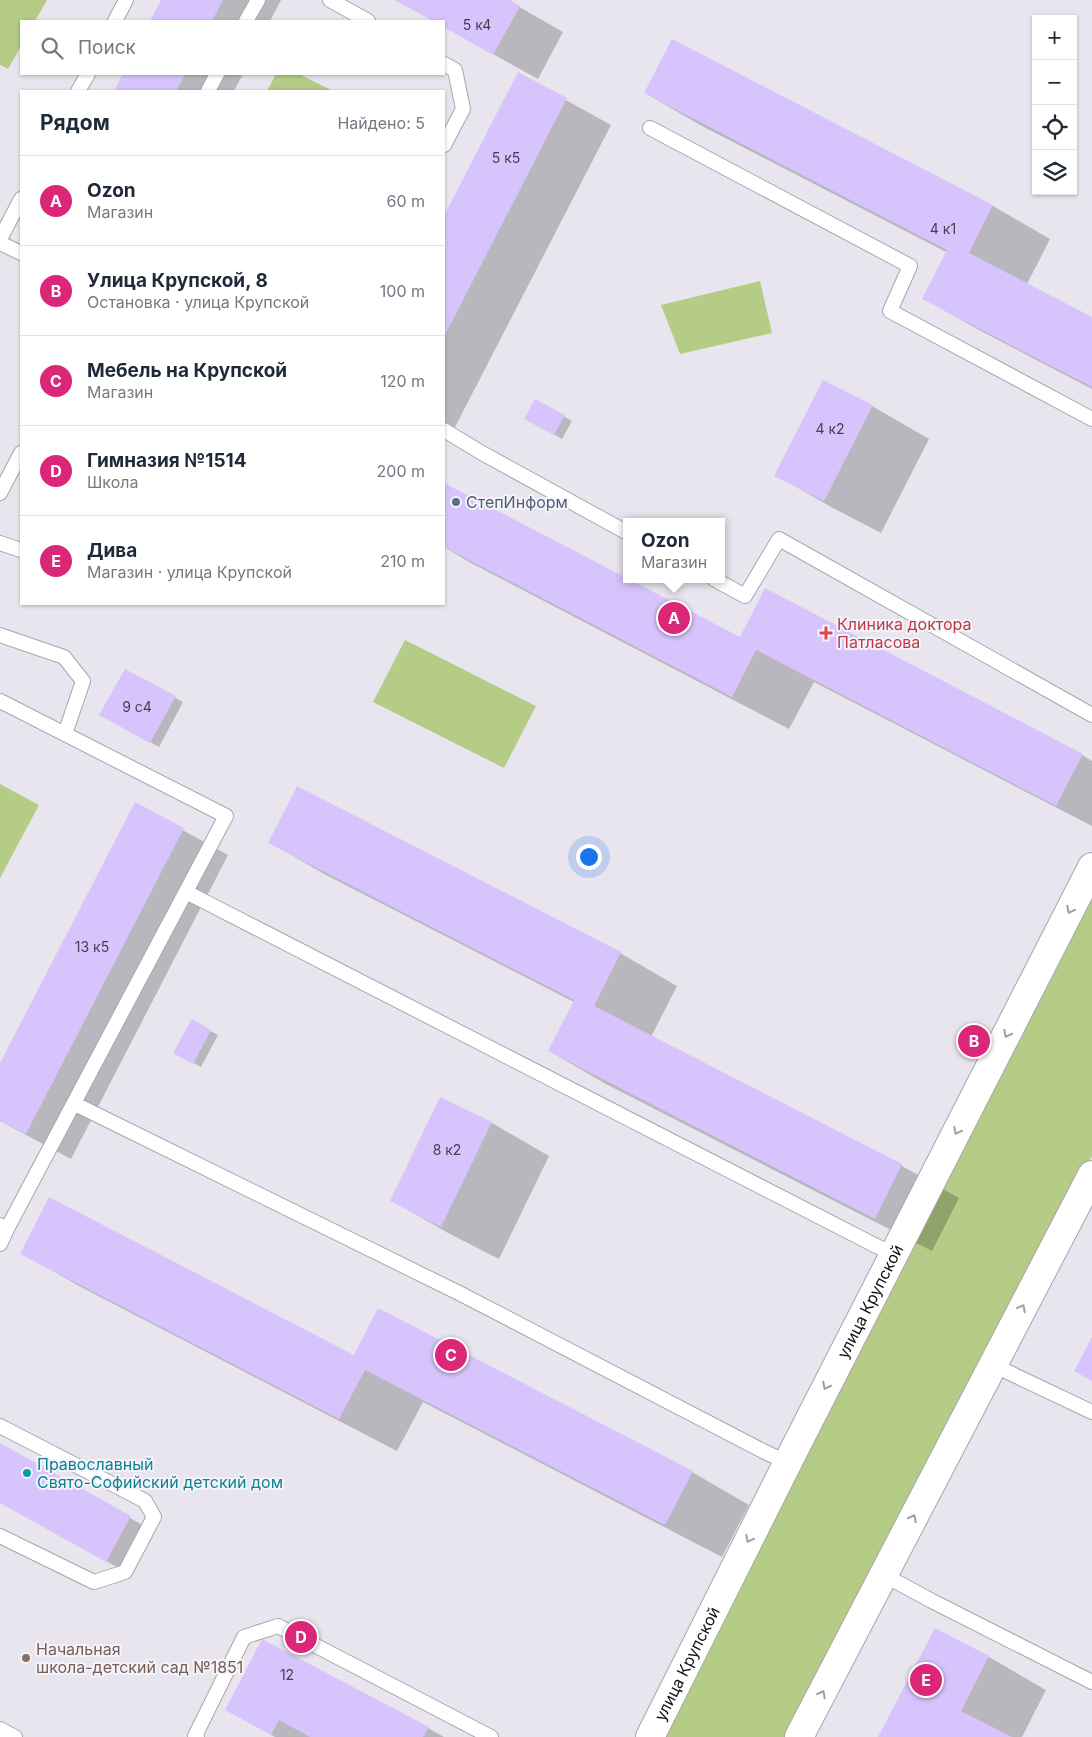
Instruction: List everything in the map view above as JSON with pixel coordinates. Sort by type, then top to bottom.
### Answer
[{"type":"street","name":"улица Крупской","points":[[650,1737],[1092,867]]},
{"type":"street","points":[[799,1737],[1092,1175]]},
{"type":"lane","points":[[116,20],[126,0]]},
{"type":"lane","points":[[247,20],[258,0]]},
{"type":"lane","points":[[330,0],[366,20]]},
{"type":"lane","points":[[445,65],[455,70],[463,109],[445,143]]},
{"type":"lane","points":[[79,90],[87,75]]},
{"type":"lane","points":[[209,90],[216,75]]},
{"type":"lane","points":[[650,128],[910,266],[890,311],[1092,419]]},
{"type":"lane","points":[[20,201],[0,241],[20,253]]},
{"type":"lane","points":[[445,431],[623,530]]},
{"type":"lane","points":[[0,493],[20,455]]},
{"type":"lane","points":[[721,583],[745,596],[778,539],[1092,715]]},
{"type":"lane","points":[[0,543],[20,550]]},
{"type":"lane","points":[[0,635],[64,657],[83,681],[65,734]]},
{"type":"lane","points":[[0,701],[226,816],[75,1104],[4,1227],[0,1244]]},
{"type":"lane","points":[[186,892],[894,1255]]},
{"type":"lane","points":[[75,1104],[373,1250],[763,1452],[788,1463]]},
{"type":"lane","points":[[993,1365],[1092,1412]]},
{"type":"lane","points":[[0,1426],[145,1501],[154,1517],[125,1572],[94,1582],[0,1536]]},
{"type":"lane","points":[[884,1575],[1092,1682]]},
{"type":"lane","points":[[195,1737],[244,1637],[278,1626],[490,1737]]},
{"type":"lane","points":[[0,1730],[14,1737]]},
{"type":"green space","points":[[0,0],[47,0],[36,20],[20,20],[20,48],[8,69],[0,65]]},
{"type":"green space","points":[[275,75],[301,75],[331,90],[268,90]]},
{"type":"green space","points":[[760,281],[772,333],[680,354],[661,305]]},
{"type":"green space","points":[[405,640],[536,706],[504,768],[373,702]]},
{"type":"green space","points":[[0,784],[39,805],[0,878]]},
{"type":"green space","points":[[1092,898],[1092,1156],[789,1737],[659,1737]]},
{"type":"building","points":[[161,0],[223,0],[213,20],[151,20]]},
{"type":"building","points":[[395,0],[510,0],[520,6],[493,55],[445,28],[445,20],[431,20]]},
{"type":"building","points":[[672,39],[993,205],[969,253],[1092,317],[1092,387],[922,299],[947,250],[644,93]]},
{"type":"building","points":[[518,72],[567,98],[445,335],[445,214]]},
{"type":"building","points":[[122,75],[184,75],[177,90],[115,90]]},
{"type":"building","points":[[823,380],[873,405],[824,501],[774,476]]},
{"type":"building","points":[[535,399],[565,415],[554,435],[524,419]]},
{"type":"building","points":[[445,484],[623,576],[623,583],[636,583],[740,637],[765,588],[1083,754],[1056,806],[756,650],[732,697],[445,548]]},
{"type":"building","points":[[125,669],[176,696],[150,743],[99,715]]},
{"type":"building","points":[[297,786],[621,952],[594,1006],[902,1164],[875,1219],[548,1051],[574,1000],[268,843]]},
{"type":"building","points":[[135,802],[184,828],[26,1134],[0,1121],[0,1063]]},
{"type":"building","points":[[192,1019],[211,1030],[193,1064],[173,1053]]},
{"type":"building","points":[[440,1097],[492,1122],[441,1227],[390,1201]]},
{"type":"building","points":[[49,1197],[354,1355],[378,1308],[693,1471],[665,1525],[365,1370],[339,1419],[20,1254]]},
{"type":"building","points":[[1092,1337],[1092,1381],[1074,1371]]},
{"type":"building","name":"Православный Свято-Софийский детский дом","points":[[0,1443],[131,1516],[106,1562],[0,1503]]},
{"type":"building","points":[[935,1628],[989,1656],[961,1711],[1012,1737],[878,1737]]},
{"type":"building","points":[[262,1639],[429,1727],[423,1737],[310,1737],[279,1720],[271,1735],[225,1710]]},
{"type":"place","name":"СтепИнформ","points":[[456,502]]},
{"type":"place","name":"Ozon","points":[[674,618]]},
{"type":"place","name":"Клиника доктора Патласова","points":[[826,633]]},
{"type":"place","name":"Улица Крупской, 8","points":[[974,1041]]},
{"type":"place","name":"Мебель на Крупской","points":[[451,1355]]},
{"type":"place","name":"Православный Свято-Софийский детский дом","points":[[27,1473]]},
{"type":"place","name":"Гимназия №1514","points":[[301,1637]]},
{"type":"place","name":"Начальная школа-детский сад №1851","points":[[26,1658]]},
{"type":"place","name":"Дива","points":[[926,1680]]}]
